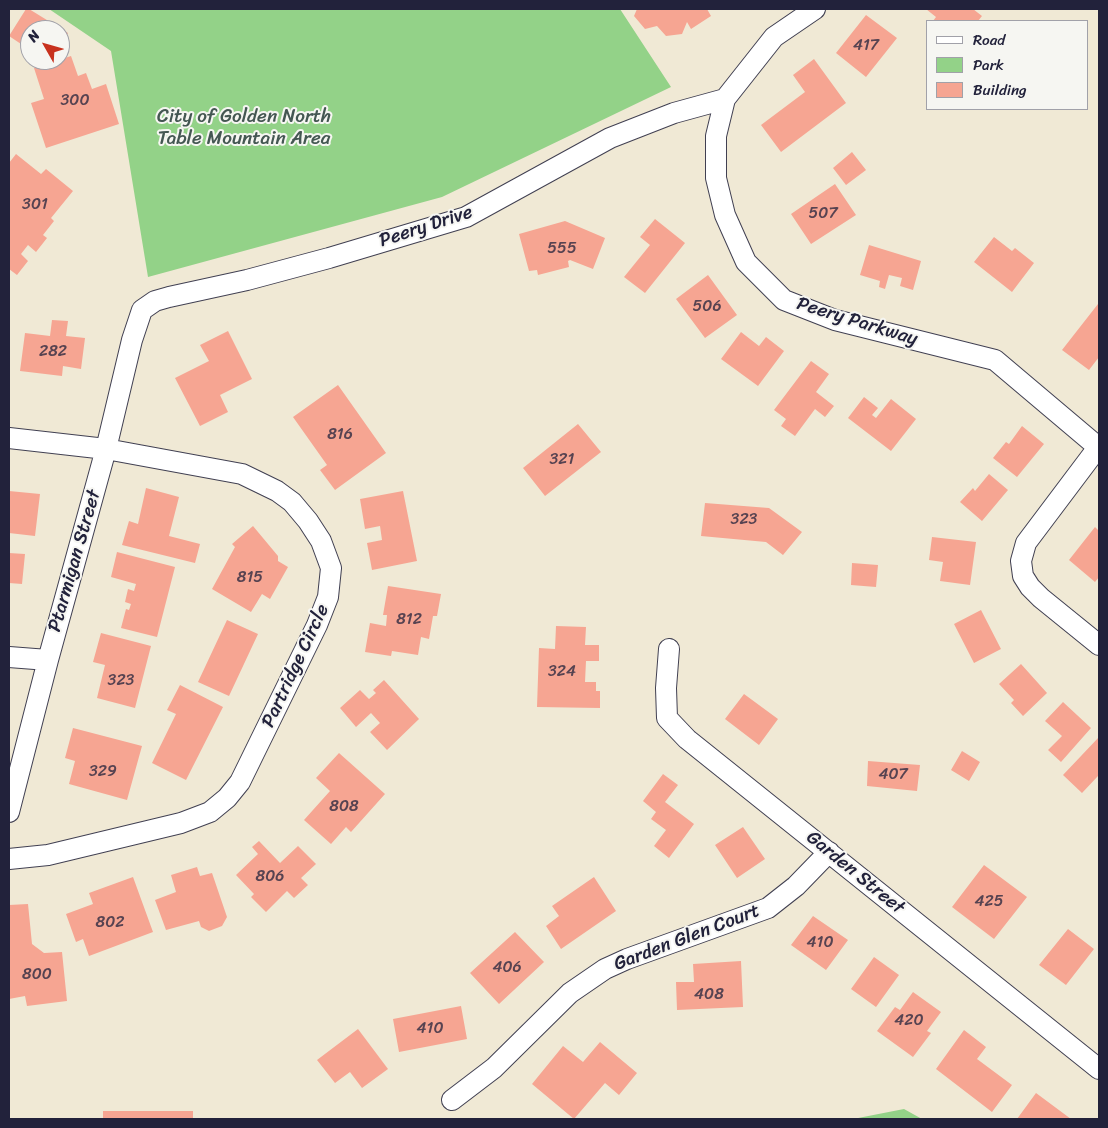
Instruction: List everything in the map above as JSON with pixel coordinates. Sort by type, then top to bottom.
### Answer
[{"type":"street","name":"Peery Parkway","points":[[815,9],[774,37],[725,99],[716,136],[716,178],[726,215],[746,262],[784,300],[835,320],[995,360],[1099,447]]},
{"type":"street","name":"Peery Drive","points":[[142,310],[155,301],[247,280],[329,258],[466,217],[610,138],[674,113],[725,99]]},
{"type":"street","name":"Ptarmigan Street","points":[[9,812],[48,660],[106,449],[132,340],[142,310]]},
{"type":"street","name":"Partridge Circle","points":[[9,438],[106,449],[242,474],[277,491],[292,502],[308,521],[321,541],[331,568],[328,597],[317,625],[240,782],[227,798],[210,812],[181,823],[48,855],[9,859]]},
{"type":"street","points":[[1099,447],[1026,543],[1021,561],[1023,576],[1040,598],[1099,645]]},
{"type":"street","name":"Garden Street","points":[[669,648],[666,688],[667,718],[687,739],[1099,1069]]},
{"type":"street","points":[[9,657],[48,660]]},
{"type":"street","name":"Garden Glen Court","points":[[452,1100],[494,1068],[570,993],[605,969],[627,959],[768,908],[796,886],[830,852]]},
{"type":"green space","name":"City of Golden North Table Mountain Area","points":[[49,9],[620,9],[671,87],[442,197],[148,277],[111,51],[70,23],[70,20],[65,20]]},
{"type":"green space","points":[[904,1109],[922,1119],[853,1119]]},
{"type":"building","points":[[26,9],[47,20],[20,20],[20,43],[9,36]]},
{"type":"building","points":[[637,9],[707,9],[711,16],[691,29],[687,22],[682,34],[666,36],[657,26],[645,29],[634,16]]},
{"type":"building","points":[[926,9],[973,9],[982,16],[979,20],[934,20],[936,17]]},
{"type":"building","points":[[866,15],[897,38],[866,77],[836,53]]},
{"type":"building","points":[[70,56],[78,76],[86,73],[92,89],[106,84],[119,124],[46,148],[31,103],[44,99],[35,70],[70,70]]},
{"type":"building","points":[[814,59],[846,103],[781,152],[761,125],[805,92],[793,75]]},
{"type":"building","points":[[852,152],[866,170],[846,185],[833,168]]},
{"type":"building","points":[[16,154],[41,174],[46,169],[73,191],[51,218],[54,221],[43,235],[47,238],[36,252],[28,245],[21,254],[28,261],[17,275],[9,269],[9,163]]},
{"type":"building","points":[[835,184],[856,215],[811,244],[791,214]]},
{"type":"building","points":[[655,219],[685,243],[645,293],[624,277],[650,245],[640,237]]},
{"type":"building","points":[[565,221],[605,238],[593,269],[570,260],[568,261],[569,267],[538,275],[537,270],[529,271],[519,234]]},
{"type":"building","points":[[994,237],[1012,251],[1015,248],[1034,263],[1012,292],[974,262]]},
{"type":"building","points":[[869,245],[921,261],[913,290],[900,286],[902,278],[889,275],[885,289],[879,287],[880,281],[860,275]]},
{"type":"building","points":[[708,275],[737,315],[705,338],[676,299]]},
{"type":"building","points":[[1098,304],[1099,357],[1089,370],[1062,350]]},
{"type":"building","points":[[52,320],[68,321],[66,336],[85,338],[81,369],[63,366],[62,376],[20,371],[25,333],[50,336]]},
{"type":"building","points":[[228,331],[252,379],[220,395],[228,412],[200,426],[175,378],[209,361],[200,345]]},
{"type":"building","points":[[741,332],[759,346],[766,337],[784,351],[758,386],[721,359]]},
{"type":"building","points":[[811,361],[829,374],[816,392],[834,406],[825,417],[815,409],[795,436],[781,426],[786,419],[774,410]]},
{"type":"building","points":[[338,385],[386,453],[335,490],[320,470],[327,465],[293,417]]},
{"type":"building","points":[[864,397],[878,408],[872,415],[876,418],[891,399],[916,419],[891,451],[848,418]]},
{"type":"building","points":[[578,424],[601,452],[545,496],[523,468]]},
{"type":"building","points":[[1022,426],[1044,444],[1017,477],[993,458],[1006,442],[1009,444]]},
{"type":"building","points":[[989,474],[1008,490],[982,521],[960,502],[973,488],[975,491]]},
{"type":"building","points":[[146,488],[179,497],[169,536],[200,544],[195,563],[122,545],[129,521],[138,524]]},
{"type":"building","points":[[9,491],[40,494],[35,536],[9,533]]},
{"type":"building","points":[[403,491],[417,561],[372,570],[367,543],[382,540],[380,526],[365,529],[360,499]]},
{"type":"building","points":[[705,503],[769,508],[802,532],[783,555],[766,542],[701,536]]},
{"type":"building","points":[[253,526],[278,556],[278,561],[288,567],[270,599],[262,594],[251,612],[212,589],[235,547],[232,544]]},
{"type":"building","points":[[1095,527],[1099,531],[1099,577],[1095,582],[1069,560]]},
{"type":"building","points":[[932,537],[976,542],[970,585],[940,581],[943,562],[929,560]]},
{"type":"building","points":[[117,552],[175,567],[157,637],[121,628],[126,609],[129,610],[131,604],[125,602],[128,589],[134,591],[136,584],[111,577]]},
{"type":"building","points":[[9,553],[25,554],[22,584],[9,583]]},
{"type":"building","points":[[852,563],[878,565],[876,587],[851,585]]},
{"type":"building","points":[[388,586],[441,594],[437,616],[433,616],[429,639],[421,637],[418,655],[392,651],[391,656],[365,652],[370,623],[386,626],[387,615],[383,615]]},
{"type":"building","points":[[981,610],[1001,649],[974,663],[954,624]]},
{"type":"building","points":[[227,620],[258,634],[229,696],[198,682]]},
{"type":"building","points":[[556,626],[586,627],[585,645],[599,645],[599,661],[586,661],[585,682],[596,682],[596,691],[600,691],[600,708],[537,707],[539,648],[555,649]]},
{"type":"building","points":[[101,633],[151,646],[135,708],[97,698],[105,665],[93,662]]},
{"type":"building","points":[[1021,664],[1047,693],[1023,716],[1011,703],[1014,700],[999,684]]},
{"type":"building","points":[[384,680],[419,719],[387,750],[370,732],[380,723],[371,713],[356,727],[340,708],[360,690],[369,699],[376,693],[373,690]]},
{"type":"building","points":[[180,685],[223,707],[186,780],[152,763],[176,714],[167,710]]},
{"type":"building","points":[[744,694],[778,719],[759,745],[725,719]]},
{"type":"building","points":[[1063,702],[1091,728],[1061,762],[1048,750],[1062,736],[1045,721]]},
{"type":"building","points":[[73,728],[142,746],[127,800],[69,784],[75,761],[65,758]]},
{"type":"building","points":[[1099,737],[1099,778],[1098,776],[1082,793],[1063,775]]},
{"type":"building","points":[[962,751],[980,762],[969,781],[951,770]]},
{"type":"building","points":[[339,753],[385,794],[351,832],[346,827],[331,844],[304,820],[330,791],[316,778]]},
{"type":"building","points":[[868,761],[920,765],[917,791],[867,786]]},
{"type":"building","points":[[663,774],[678,785],[665,802],[694,824],[669,858],[654,846],[666,830],[651,819],[656,812],[643,801]]},
{"type":"building","points":[[743,827],[765,859],[737,878],[715,845]]},
{"type":"building","points":[[259,841],[280,863],[298,846],[316,864],[301,878],[308,885],[294,898],[287,891],[266,912],[251,897],[254,894],[236,875],[258,854],[252,847]]},
{"type":"building","points":[[984,865],[1027,897],[994,939],[952,907]]},
{"type":"building","points":[[197,867],[200,876],[212,873],[227,917],[222,926],[209,931],[201,927],[199,921],[166,930],[155,900],[176,892],[171,875]]},
{"type":"building","points":[[133,877],[153,932],[89,956],[83,939],[76,942],[66,914],[93,904],[89,893]]},
{"type":"building","points":[[594,877],[616,911],[561,949],[546,926],[559,916],[552,906]]},
{"type":"building","points":[[28,904],[32,944],[44,953],[62,952],[67,1001],[27,1006],[25,996],[9,999],[9,905]]},
{"type":"building","points":[[813,916],[848,940],[826,970],[791,945]]},
{"type":"building","points":[[1068,929],[1094,949],[1066,985],[1039,965]]},
{"type":"building","points":[[515,932],[544,962],[499,1004],[470,973]]},
{"type":"building","points":[[874,957],[899,975],[876,1007],[851,989]]},
{"type":"building","points":[[741,961],[743,1007],[677,1010],[676,982],[694,982],[693,964]]},
{"type":"building","points":[[913,992],[941,1012],[927,1031],[931,1033],[913,1057],[877,1031],[895,1007],[900,1010]]},
{"type":"building","points":[[461,1006],[467,1039],[399,1052],[393,1019]]},
{"type":"building","points":[[358,1029],[388,1069],[362,1088],[350,1072],[335,1083],[317,1060]]},
{"type":"building","points":[[964,1030],[986,1047],[977,1059],[1012,1085],[992,1112],[936,1069]]},
{"type":"building","points":[[600,1042],[637,1073],[619,1095],[605,1083],[574,1119],[532,1084],[563,1046],[583,1062]]},
{"type":"building","points":[[1036,1093],[1071,1119],[1017,1119]]},
{"type":"building","points":[[103,1111],[193,1111],[193,1119],[103,1119]]}]
